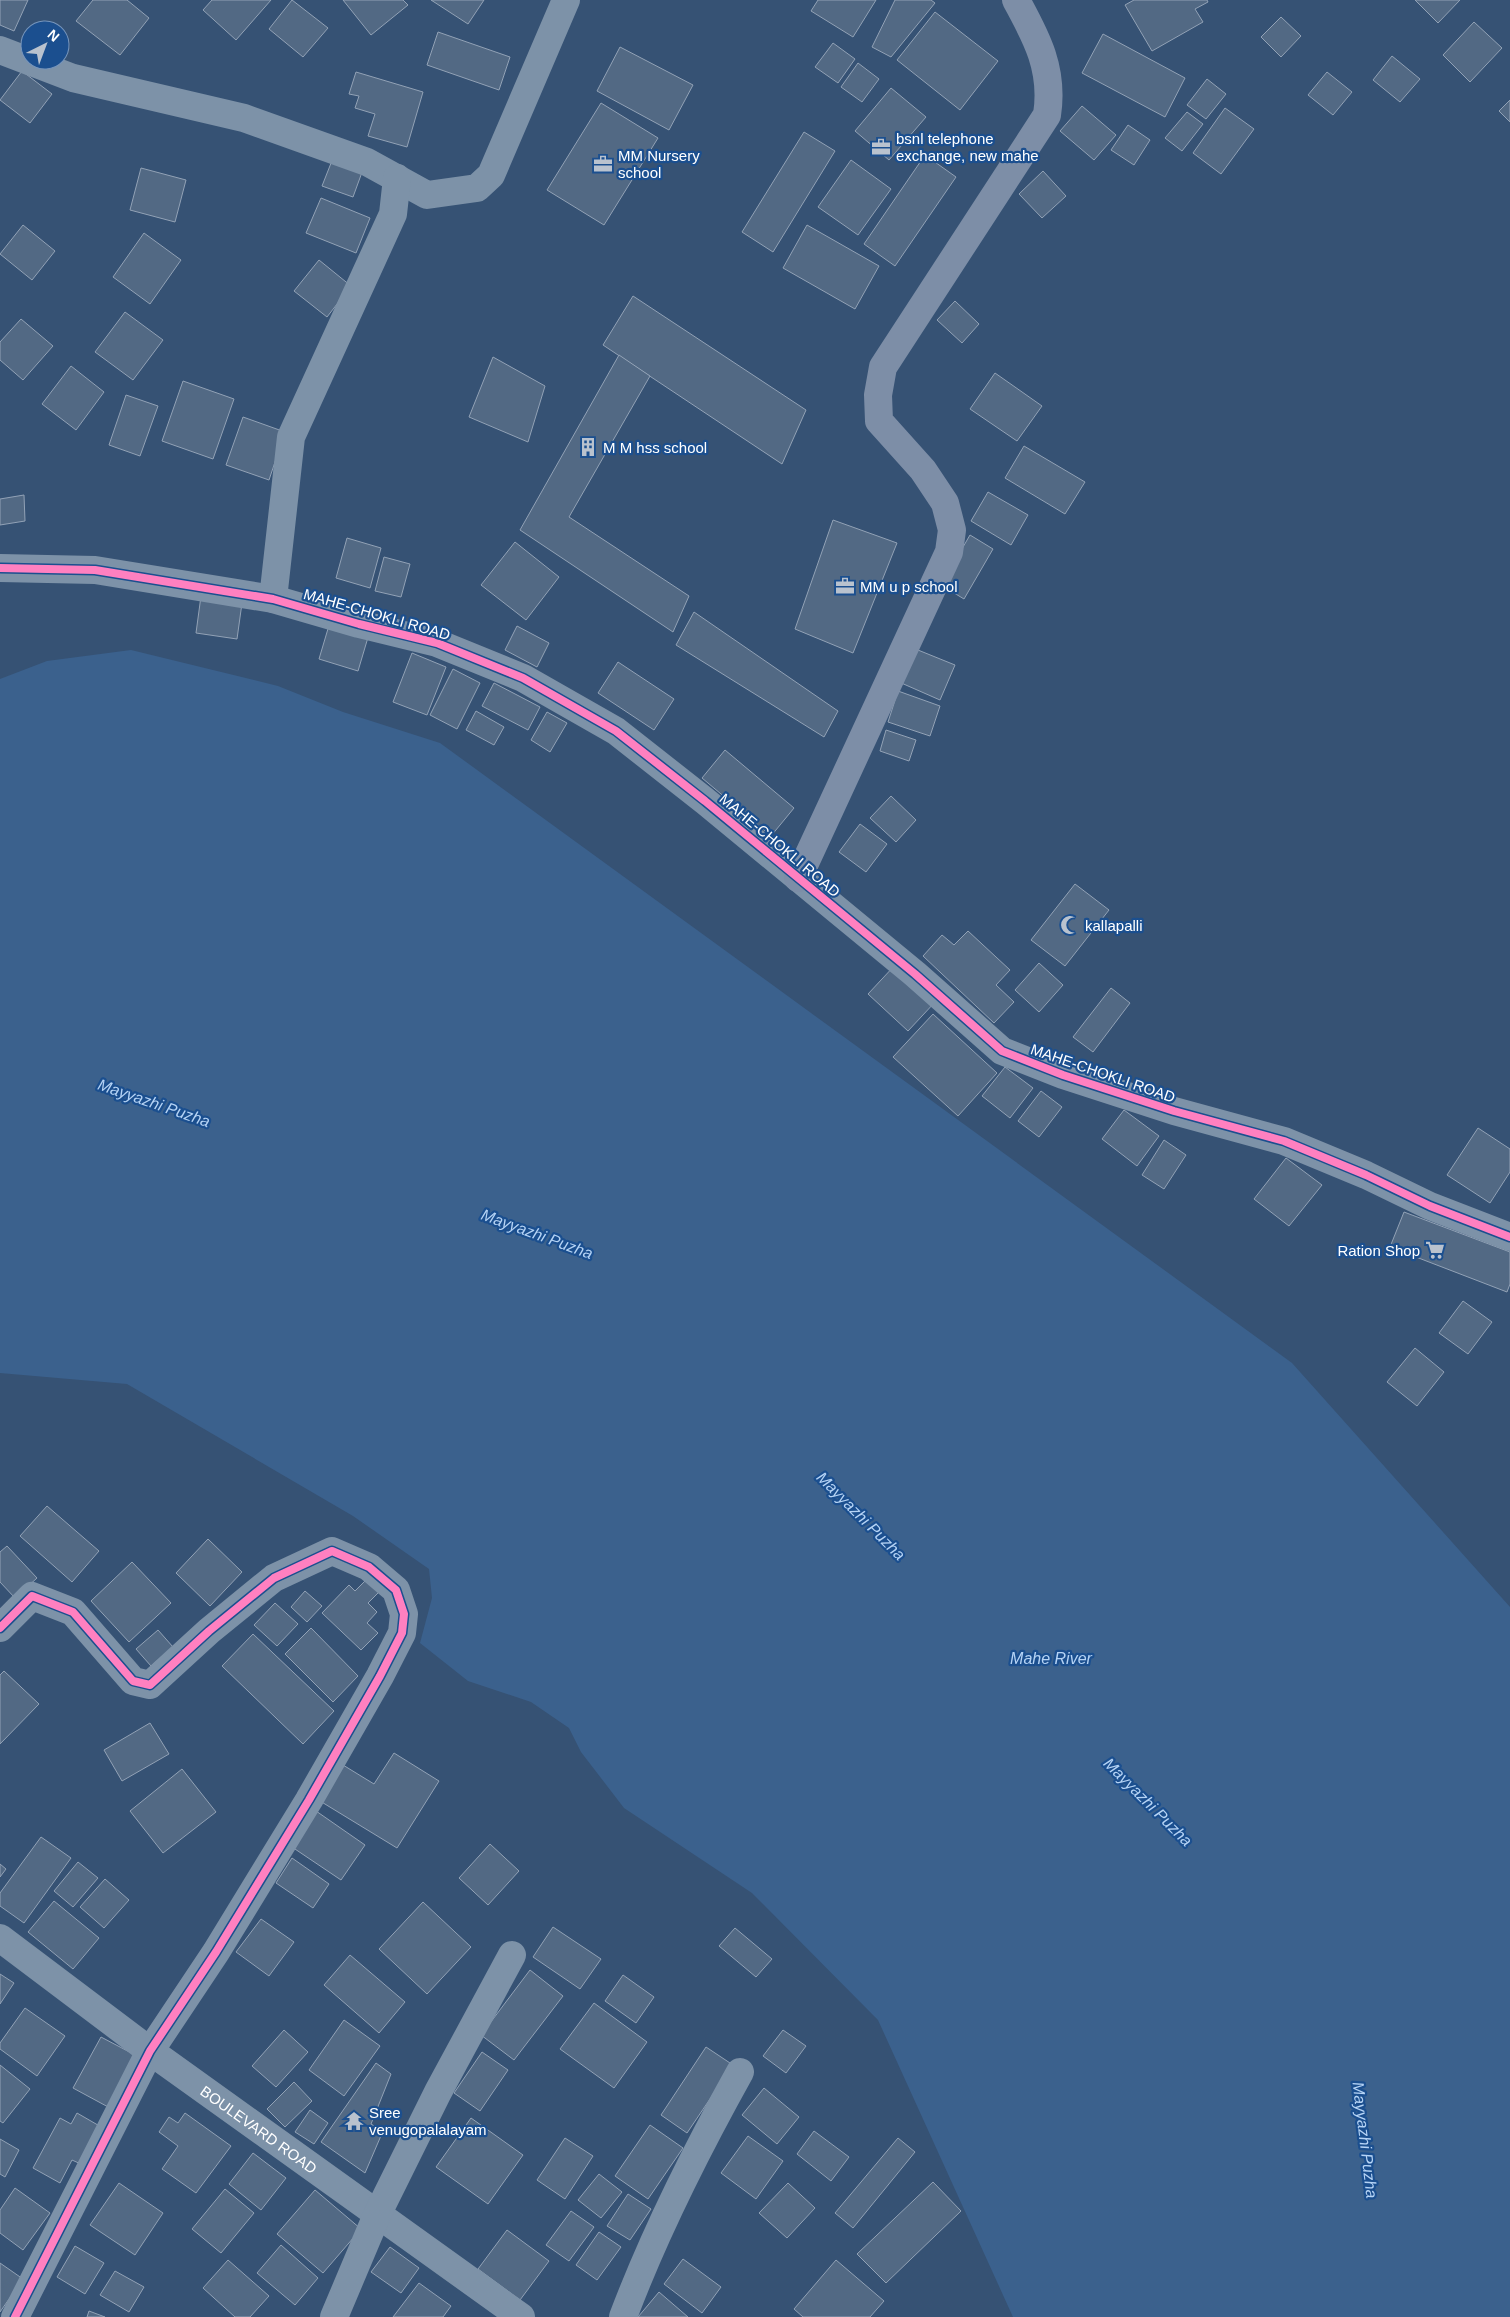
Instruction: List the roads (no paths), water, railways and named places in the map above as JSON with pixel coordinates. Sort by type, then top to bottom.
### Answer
[{"type":"main road","points":[[798,878],[948,552],[952,530],[945,503],[923,470],[879,421],[878,395],[884,367],[1047,115],[1050,96],[1047,72],[1038,39],[1016,0]]},
{"type":"street","points":[[0,50],[74,78],[244,118],[367,162],[427,195],[477,188],[491,175],[566,0]]},
{"type":"street","points":[[273,599],[291,437],[393,214],[397,178]]},
{"type":"street","name":"MAHE-CHOKLI ROAD","points":[[0,568],[95,570],[273,599],[359,624],[437,643],[523,678],[616,731],[915,974],[1002,1051],[1063,1075],[1174,1111],[1284,1141],[1366,1175],[1430,1206],[1510,1237]]},
{"type":"street","points":[[0,1628],[32,1596],[73,1612],[133,1681],[150,1685],[210,1631],[274,1578],[332,1551],[369,1567],[396,1590],[404,1614],[402,1633],[380,1676],[309,1800],[216,1952],[150,2051],[15,2317]]},
{"type":"street","name":"BOULEVARD ROAD","points":[[0,1938],[150,2051],[520,2317]]},
{"type":"street","points":[[334,2317],[376,2215],[438,2092],[512,1955]]},
{"type":"street","points":[[623,2317],[646,2257],[708,2129],[740,2072]]},
{"type":"water","name":"Mahe River","points":[[131,650],[278,686],[343,712],[440,743],[1292,1363],[1510,1607],[1510,2317],[1013,2317],[878,2020],[752,1893],[624,1808],[581,1752],[569,1728],[531,1702],[468,1681],[420,1643],[432,1598],[429,1569],[353,1516],[127,1384],[0,1373],[0,679],[47,661]]},
{"type":"place","name":"bsnl telephone exchange, new mahe","points":[[881,147]]},
{"type":"place","name":"MM Nursery school","points":[[603,164]]},
{"type":"place","name":"M M hss school","points":[[588,447]]},
{"type":"place","name":"MM u p school","points":[[845,586]]},
{"type":"place","name":"kallapalli","points":[[1070,925]]},
{"type":"place","name":"Ration Shop","points":[[1435,1250]]},
{"type":"place","name":"Sree venugopalalayam","points":[[354,2121]]},
{"type":"water label","name":"Mayyazhi Puzha","points":[[154,1103]]},
{"type":"water label","name":"Mayyazhi Puzha","points":[[537,1234]]},
{"type":"water label","name":"Mayyazhi Puzha","points":[[861,1516]]},
{"type":"water label","name":"Mayyazhi Puzha","points":[[1148,1802]]},
{"type":"water label","name":"Mayyazhi Puzha","points":[[1365,2140]]}]
